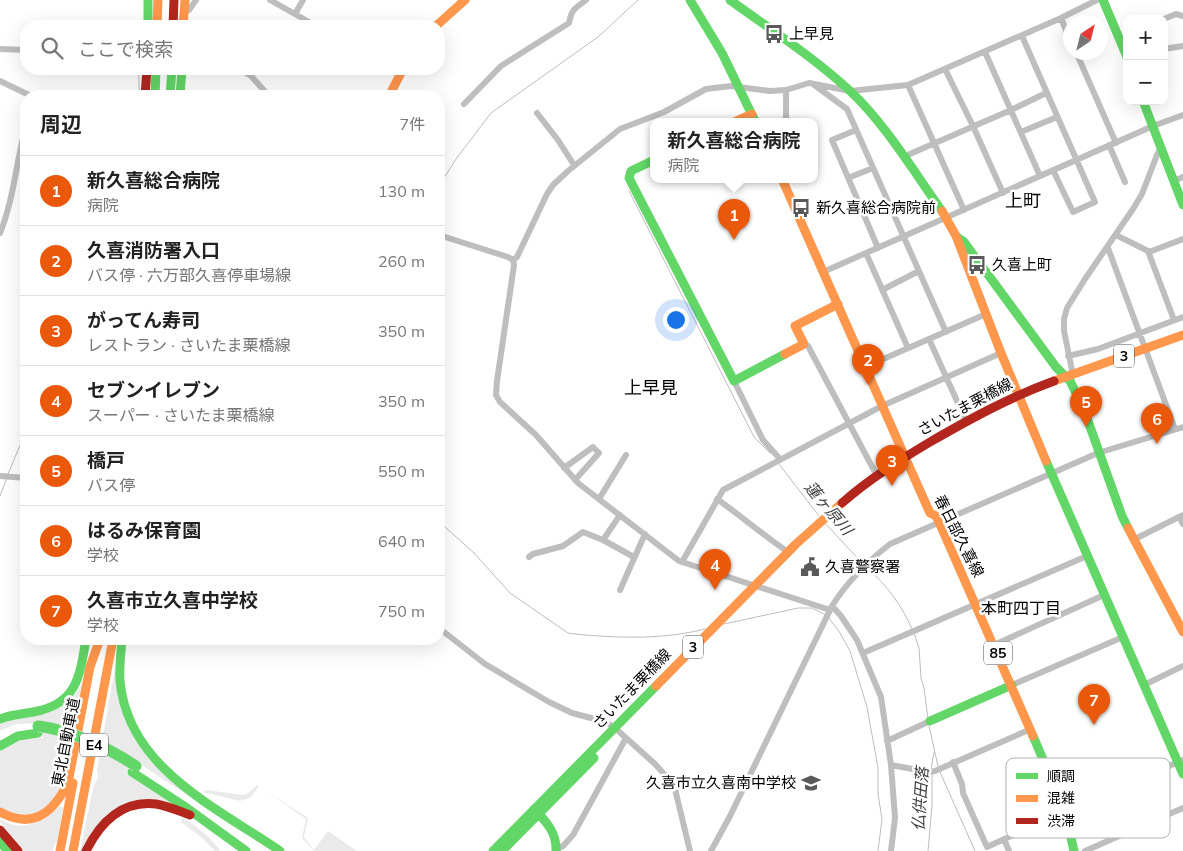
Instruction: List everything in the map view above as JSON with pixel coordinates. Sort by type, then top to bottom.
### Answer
[{"type":"main road","points":[[148,0],[148,20]]},
{"type":"main road","points":[[157,20],[158,0]]},
{"type":"main road","points":[[173,20],[174,0]]},
{"type":"main road","points":[[183,20],[185,0]]},
{"type":"main road","points":[[443,20],[465,0]]},
{"type":"main road","points":[[690,0],[722,53],[753,118]]},
{"type":"main road","points":[[730,0],[810,57],[850,91],[874,118],[947,217],[1050,473],[1144,685],[1180,761],[1183,774]]},
{"type":"main road","points":[[1103,0],[1123,48]]},
{"type":"main road","points":[[145,90],[147,75]]},
{"type":"main road","points":[[155,90],[156,75]]},
{"type":"main road","points":[[170,90],[172,75]]},
{"type":"main road","points":[[180,90],[182,75]]},
{"type":"main road","points":[[391,90],[397,75]]},
{"type":"main road","points":[[1145,105],[1161,147],[1178,179],[1183,206]]},
{"type":"main road","points":[[650,162],[631,171],[629,178],[734,381],[804,344],[796,326],[838,304]]},
{"type":"main road","name":"春日部久喜線","points":[[784,183],[930,513],[936,516],[976,604],[1042,758]]},
{"type":"main road","points":[[956,236],[964,242],[1045,353],[1069,378],[1083,407],[1122,516],[1183,632]]},
{"type":"main road","name":"さいたま栗橋線","points":[[757,586],[830,520],[879,481],[906,460],[966,421],[1069,378],[1146,351],[1183,335]]},
{"type":"main road","name":"さいたま栗橋線","points":[[1146,351],[1183,341]]},
{"type":"main road","name":"さいたま栗橋線","points":[[493,851],[620,732],[788,552],[826,516],[876,476],[1020,398]]},
{"type":"main road","points":[[0,719],[17,713],[46,709],[62,702],[68,697],[77,686],[85,645]]},
{"type":"main road","points":[[0,812],[10,818],[27,821],[51,809],[63,796],[68,783],[90,667],[98,645]]},
{"type":"main road","name":"東北自動車道","points":[[60,851],[99,645]]},
{"type":"main road","name":"東北自動車道","points":[[73,851],[112,645]]},
{"type":"main road","points":[[122,645],[120,686],[125,710],[137,736],[166,773],[221,813],[260,836],[280,851]]},
{"type":"main road","points":[[930,721],[1012,685]]},
{"type":"main road","points":[[0,737],[21,727],[38,730]]},
{"type":"main road","points":[[0,746],[16,736],[38,730],[56,728],[104,746],[198,818],[246,851]]},
{"type":"main road","points":[[134,769],[191,802],[221,813]]},
{"type":"main road","points":[[86,851],[104,821],[116,811],[128,806],[140,803],[156,804],[198,818]]},
{"type":"main road","points":[[537,811],[553,831],[556,850]]},
{"type":"main road","name":"さいたま栗橋線","points":[[502,851],[537,811]]},
{"type":"main road","points":[[0,830],[18,851]]},
{"type":"main road","name":"春日部久喜線","points":[[1071,838],[1074,851]]},
{"type":"main road","points":[[0,842],[8,851]]},
{"type":"street","points":[[184,12],[189,10],[196,0]]},
{"type":"street","points":[[270,0],[306,20]]},
{"type":"street","points":[[295,14],[303,0]]},
{"type":"street","points":[[464,104],[501,66],[569,23],[570,14],[586,0]]},
{"type":"street","points":[[513,260],[517,257],[553,185],[574,165],[620,129],[664,112],[706,89],[739,87],[770,91],[786,90],[812,83],[850,91],[908,85],[1022,36],[1097,0]]},
{"type":"street","points":[[1168,17],[1176,14],[1183,16]]},
{"type":"street","points":[[1061,18],[1063,23]]},
{"type":"street","points":[[1022,36],[1095,202],[1073,212],[1053,170]]},
{"type":"street","points":[[1168,48],[1183,46]]},
{"type":"street","points":[[0,49],[20,50]]},
{"type":"street","points":[[985,52],[1040,176]]},
{"type":"street","points":[[1079,60],[1125,182]]},
{"type":"street","points":[[945,69],[1002,192]]},
{"type":"street","points":[[248,75],[264,90]]},
{"type":"street","points":[[0,82],[20,91]]},
{"type":"street","points":[[812,83],[847,109],[946,332]]},
{"type":"street","points":[[908,85],[964,210]]},
{"type":"street","points":[[786,90],[786,118]]},
{"type":"street","points":[[903,157],[1046,93]]},
{"type":"street","points":[[537,114],[558,140],[574,165]]},
{"type":"street","points":[[824,272],[1002,192],[1183,114]]},
{"type":"street","points":[[1021,132],[1057,117]]},
{"type":"street","points":[[856,130],[832,140],[878,248]]},
{"type":"street","points":[[0,233],[9,210],[20,147]]},
{"type":"street","points":[[1069,378],[1072,370],[1063,324],[1067,308],[1142,194],[1161,147]]},
{"type":"street","points":[[848,178],[873,168]]},
{"type":"street","points":[[1116,236],[1149,252],[1174,320]]},
{"type":"street","points":[[445,237],[513,260]]},
{"type":"street","points":[[1149,252],[1183,240]]},
{"type":"street","points":[[1108,248],[1175,429]]},
{"type":"street","points":[[866,253],[908,348]]},
{"type":"street","points":[[513,260],[514,265],[496,395],[500,402],[536,434],[575,480],[682,562],[831,608],[841,616],[863,653],[881,697],[895,818],[891,851]]},
{"type":"street","points":[[882,290],[919,271]]},
{"type":"street","points":[[865,367],[986,314]]},
{"type":"street","points":[[1068,356],[1098,349],[1183,317]]},
{"type":"street","points":[[929,339],[966,421]]},
{"type":"street","points":[[804,344],[808,346],[876,476]]},
{"type":"street","points":[[682,562],[723,490],[882,406],[1001,353]]},
{"type":"street","points":[[734,381],[764,440],[778,461]]},
{"type":"street","points":[[711,851],[734,808],[831,608],[843,588],[883,550],[890,544],[1098,453],[1183,427]]},
{"type":"street","points":[[564,468],[593,446],[599,454],[575,480]]},
{"type":"street","points":[[599,499],[626,455]]},
{"type":"street","points":[[4,476],[20,477]]},
{"type":"street","points":[[717,499],[743,517],[764,536],[788,552]]},
{"type":"street","points":[[603,540],[620,515]]},
{"type":"street","points":[[1133,540],[1181,516],[1183,524]]},
{"type":"street","points":[[529,557],[533,554],[563,546],[583,532],[603,540],[634,557]]},
{"type":"street","points":[[620,590],[644,534]]},
{"type":"street","points":[[863,653],[1087,556]]},
{"type":"street","points":[[994,645],[1104,595]]},
{"type":"street","points":[[445,633],[485,664],[550,702],[572,712],[606,722],[620,732],[655,764],[674,785],[677,791],[690,851]]},
{"type":"street","points":[[1012,685],[1123,637]]},
{"type":"street","points":[[1144,685],[1183,666]]},
{"type":"street","points":[[887,741],[930,721]]},
{"type":"street","points":[[890,766],[929,772],[941,769],[1030,729]]},
{"type":"street","points":[[556,850],[563,846],[573,835],[620,732]]},
{"type":"street","points":[[953,762],[962,784],[963,792],[987,847],[1004,839],[1009,851]]},
{"type":"street","points":[[1170,814],[1183,808]]},
{"type":"street","points":[[1085,851],[1115,838]]},
{"type":"shaded area","points":[[115,668],[128,725],[190,797],[134,760],[126,772],[183,810],[129,802],[83,851],[80,851],[94,784],[98,778],[97,769]]},
{"type":"shaded area","points":[[84,679],[59,794],[36,815],[18,817],[0,809],[0,751],[19,740],[42,738],[44,723],[16,724],[0,731],[0,724],[58,708],[68,702]]},
{"type":"shaded area","points":[[257,785],[259,786],[251,797],[240,801],[203,792],[207,790],[242,795],[247,794]]},
{"type":"shaded area","points":[[264,790],[308,818],[304,837],[314,850],[328,831],[357,851],[314,851],[302,838],[306,819]]},
{"type":"shaded area","points":[[60,806],[63,808],[57,840],[52,851],[24,851],[0,822],[0,819],[17,825],[32,824]]},
{"type":"shaded area","points":[[182,818],[203,832],[214,842],[220,851],[215,851],[201,837],[181,822]]},
{"type":"waterway","points":[[445,176],[491,113],[598,37],[638,0]]},
{"type":"waterway","points":[[139,75],[139,90]]},
{"type":"waterway","name":"蓮ヶ原川","points":[[629,191],[754,437],[770,453]]},
{"type":"waterway","points":[[8,474],[20,445]]},
{"type":"waterway","name":"蓮ヶ原川","points":[[779,464],[819,516]]},
{"type":"waterway","points":[[0,496],[7,478]]},
{"type":"waterway","name":"蓮ヶ原川","points":[[825,523],[863,564]]},
{"type":"waterway","points":[[445,527],[474,553],[510,593],[568,633],[640,637],[673,635],[705,629]]},
{"type":"waterway","name":"蓮ヶ原川","points":[[867,568],[893,596],[904,612],[912,629]]},
{"type":"waterway","points":[[724,624],[798,608],[812,608],[826,615]]},
{"type":"waterway","points":[[829,618],[850,651],[867,707],[878,768],[878,794],[882,819],[878,851]]},
{"type":"waterway","name":"蓮ヶ原川","points":[[914,633],[919,648],[921,678],[928,719]]},
{"type":"waterway","name":"仏供田落","points":[[929,726],[938,766]]},
{"type":"waterway","name":"仏供田落","points":[[931,770],[934,752]]},
{"type":"waterway","name":"蓮ヶ原川","points":[[940,772],[975,851]]},
{"type":"waterway","name":"仏供田落","points":[[928,851],[932,805],[932,774]]},
{"type":"traffic: fast","points":[[148,0],[148,20]]},
{"type":"traffic: fast","points":[[690,0],[722,53],[754,118]]},
{"type":"traffic: fast","points":[[730,0],[791,43],[849,90],[886,132],[942,211]]},
{"type":"traffic: fast","points":[[1103,0],[1123,48]]},
{"type":"traffic: fast","points":[[155,90],[156,75]]},
{"type":"traffic: fast","points":[[170,90],[172,75]]},
{"type":"traffic: fast","points":[[180,90],[182,75]]},
{"type":"traffic: fast","points":[[1145,105],[1183,205]]},
{"type":"traffic: fast","points":[[650,162],[631,171],[629,178],[734,381],[785,354]]},
{"type":"traffic: fast","points":[[957,237],[964,242],[1056,367],[1070,381],[1083,407],[1128,528]]},
{"type":"traffic: fast","points":[[1046,461],[1183,774]]},
{"type":"traffic: fast","points":[[0,719],[38,711],[62,701],[75,685],[82,664],[85,645]]},
{"type":"traffic: fast","points":[[122,645],[120,681],[127,711],[139,738],[157,761],[179,782],[203,801],[280,851]]},
{"type":"traffic: fast","points":[[930,721],[1012,685]]},
{"type":"traffic: fast","points":[[493,851],[656,686]]},
{"type":"traffic: fast","points":[[38,726],[51,728],[89,740],[136,766]]},
{"type":"traffic: fast","points":[[0,746],[18,736],[38,733]]},
{"type":"traffic: fast","points":[[1033,736],[1042,758]]},
{"type":"traffic: fast","points":[[502,851],[594,758]]},
{"type":"traffic: fast","points":[[132,772],[184,806],[246,851]]},
{"type":"traffic: fast","points":[[534,809],[553,833],[556,851]]},
{"type":"traffic: fast","points":[[1071,838],[1074,851]]},
{"type":"traffic: fast","points":[[0,842],[8,851]]},
{"type":"traffic: slow","points":[[157,20],[158,0]]},
{"type":"traffic: slow","points":[[183,20],[185,0]]},
{"type":"traffic: slow","points":[[443,20],[465,0]]},
{"type":"traffic: slow","points":[[392,90],[400,75]]},
{"type":"traffic: slow","points":[[743,118],[752,114]]},
{"type":"traffic: slow","points":[[784,183],[905,457]]},
{"type":"traffic: slow","points":[[942,211],[956,236],[1001,353],[1046,461]]},
{"type":"traffic: slow","points":[[785,354],[804,344],[795,326],[838,304]]},
{"type":"traffic: slow","points":[[1054,381],[1183,335]]},
{"type":"traffic: slow","points":[[905,457],[930,513],[936,516],[939,522],[1033,736]]},
{"type":"traffic: slow","points":[[656,686],[796,544],[842,503]]},
{"type":"traffic: slow","points":[[1128,528],[1183,632]]},
{"type":"traffic: slow","points":[[0,812],[11,817],[32,819],[48,810],[62,794],[68,783],[90,667],[98,645]]},
{"type":"traffic: slow","points":[[73,851],[112,645]]},
{"type":"traffic: slow","points":[[60,851],[73,783]]},
{"type":"traffic: jam","points":[[173,20],[174,0]]},
{"type":"traffic: jam","points":[[145,90],[147,75]]},
{"type":"traffic: jam","points":[[842,503],[874,478],[930,442],[990,409],[1054,381]]},
{"type":"traffic: jam","points":[[86,851],[105,823],[113,816],[133,806],[156,804],[190,815]]},
{"type":"traffic: jam","points":[[0,830],[18,851]]},
{"type":"place","name":"上早見","points":[[774,34]]},
{"type":"place","name":"新久喜総合病院前","points":[[801,208]]},
{"type":"place","name":"新久喜総合病院","points":[[734,240]]},
{"type":"place","name":"久喜上町","points":[[977,265]]},
{"type":"place","name":"久喜消防署入口","points":[[868,385]]},
{"type":"place","name":"橋戸","points":[[1086,427]]},
{"type":"place","name":"はるみ保育園","points":[[1157,444]]},
{"type":"place","name":"がってん寿司","points":[[892,486]]},
{"type":"place","name":"久喜警察署","points":[[810,567]]},
{"type":"place","name":"セブンイレブン","points":[[715,590]]},
{"type":"place","name":"久喜市立久喜中学校","points":[[1094,725]]},
{"type":"place","name":"久喜市立久喜南中学校","points":[[811,783]]},
{"type":"district","name":"上町","points":[[1023,201]]},
{"type":"district","name":"上早見","points":[[651,388]]},
{"type":"district","name":"本町四丁目","points":[[1021,608]]}]
